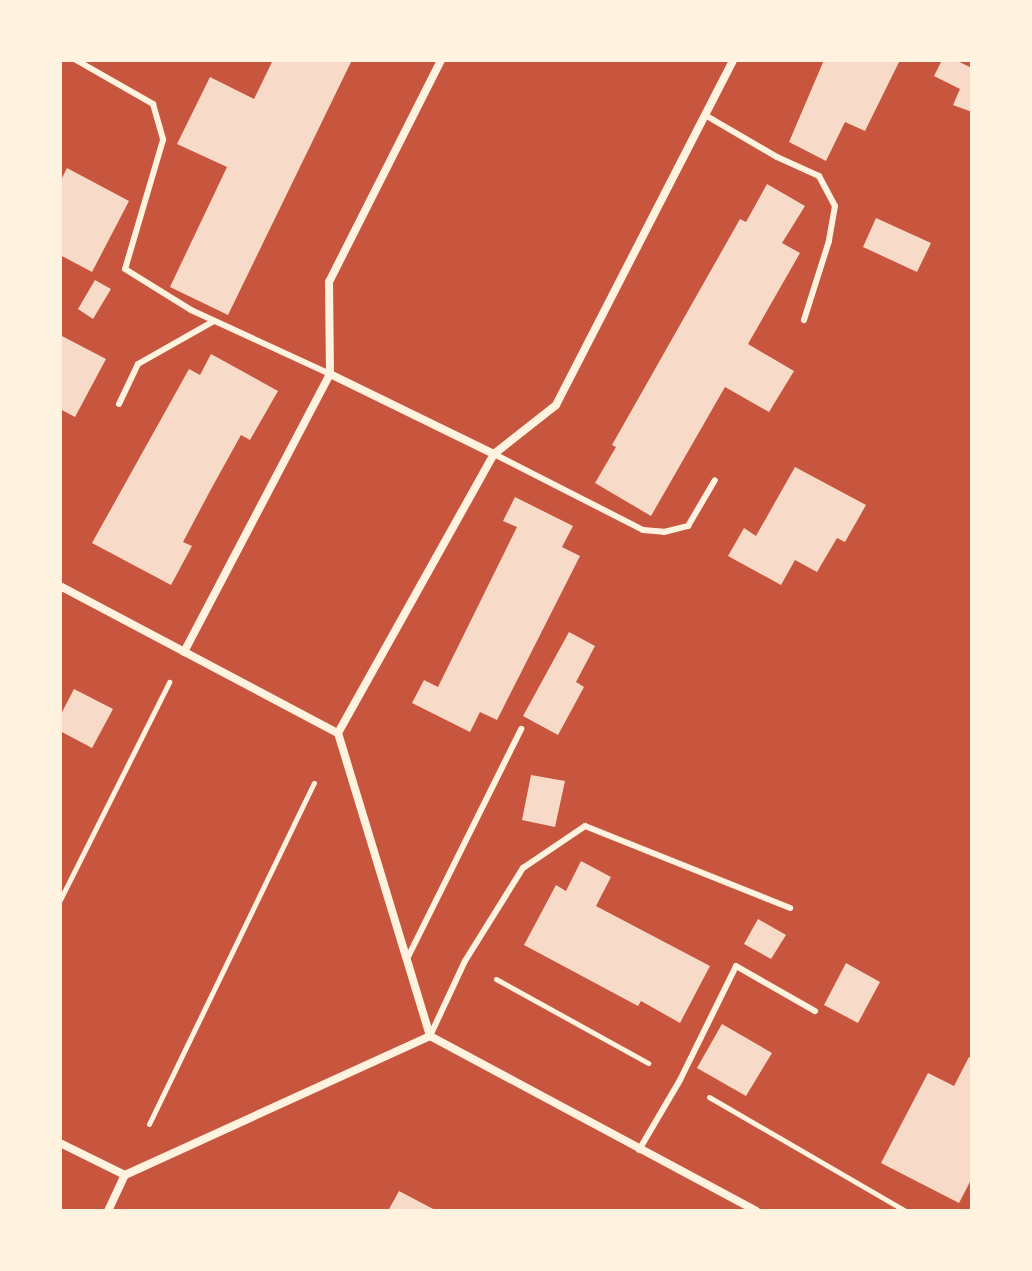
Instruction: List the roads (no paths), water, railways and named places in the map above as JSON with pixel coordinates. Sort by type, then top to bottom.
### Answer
[{"type":"street","points":[[184,652],[330,374],[329,282],[441,60]]},
{"type":"street","points":[[338,733],[494,454],[556,405],[733,60]]},
{"type":"street","points":[[330,374],[494,454]]},
{"type":"street","points":[[60,586],[338,733],[430,1036],[756,1211]]},
{"type":"street","points":[[108,1211],[125,1175],[430,1036]]},
{"type":"street","points":[[60,1143],[125,1175]]},
{"type":"lane","points":[[76,60],[153,104],[163,140],[125,269],[191,310],[330,374]]},
{"type":"lane","points":[[705,115],[777,157],[819,176],[835,206],[829,241],[804,320]]},
{"type":"lane","points":[[119,404],[138,364],[214,321]]},
{"type":"lane","points":[[494,454],[643,530],[664,532],[688,526],[715,480]]},
{"type":"lane","points":[[406,960],[521,729]]},
{"type":"lane","points":[[430,1036],[465,961],[523,868],[585,826],[790,908]]},
{"type":"lane","points":[[639,1150],[680,1080],[736,966],[815,1011]]}]
